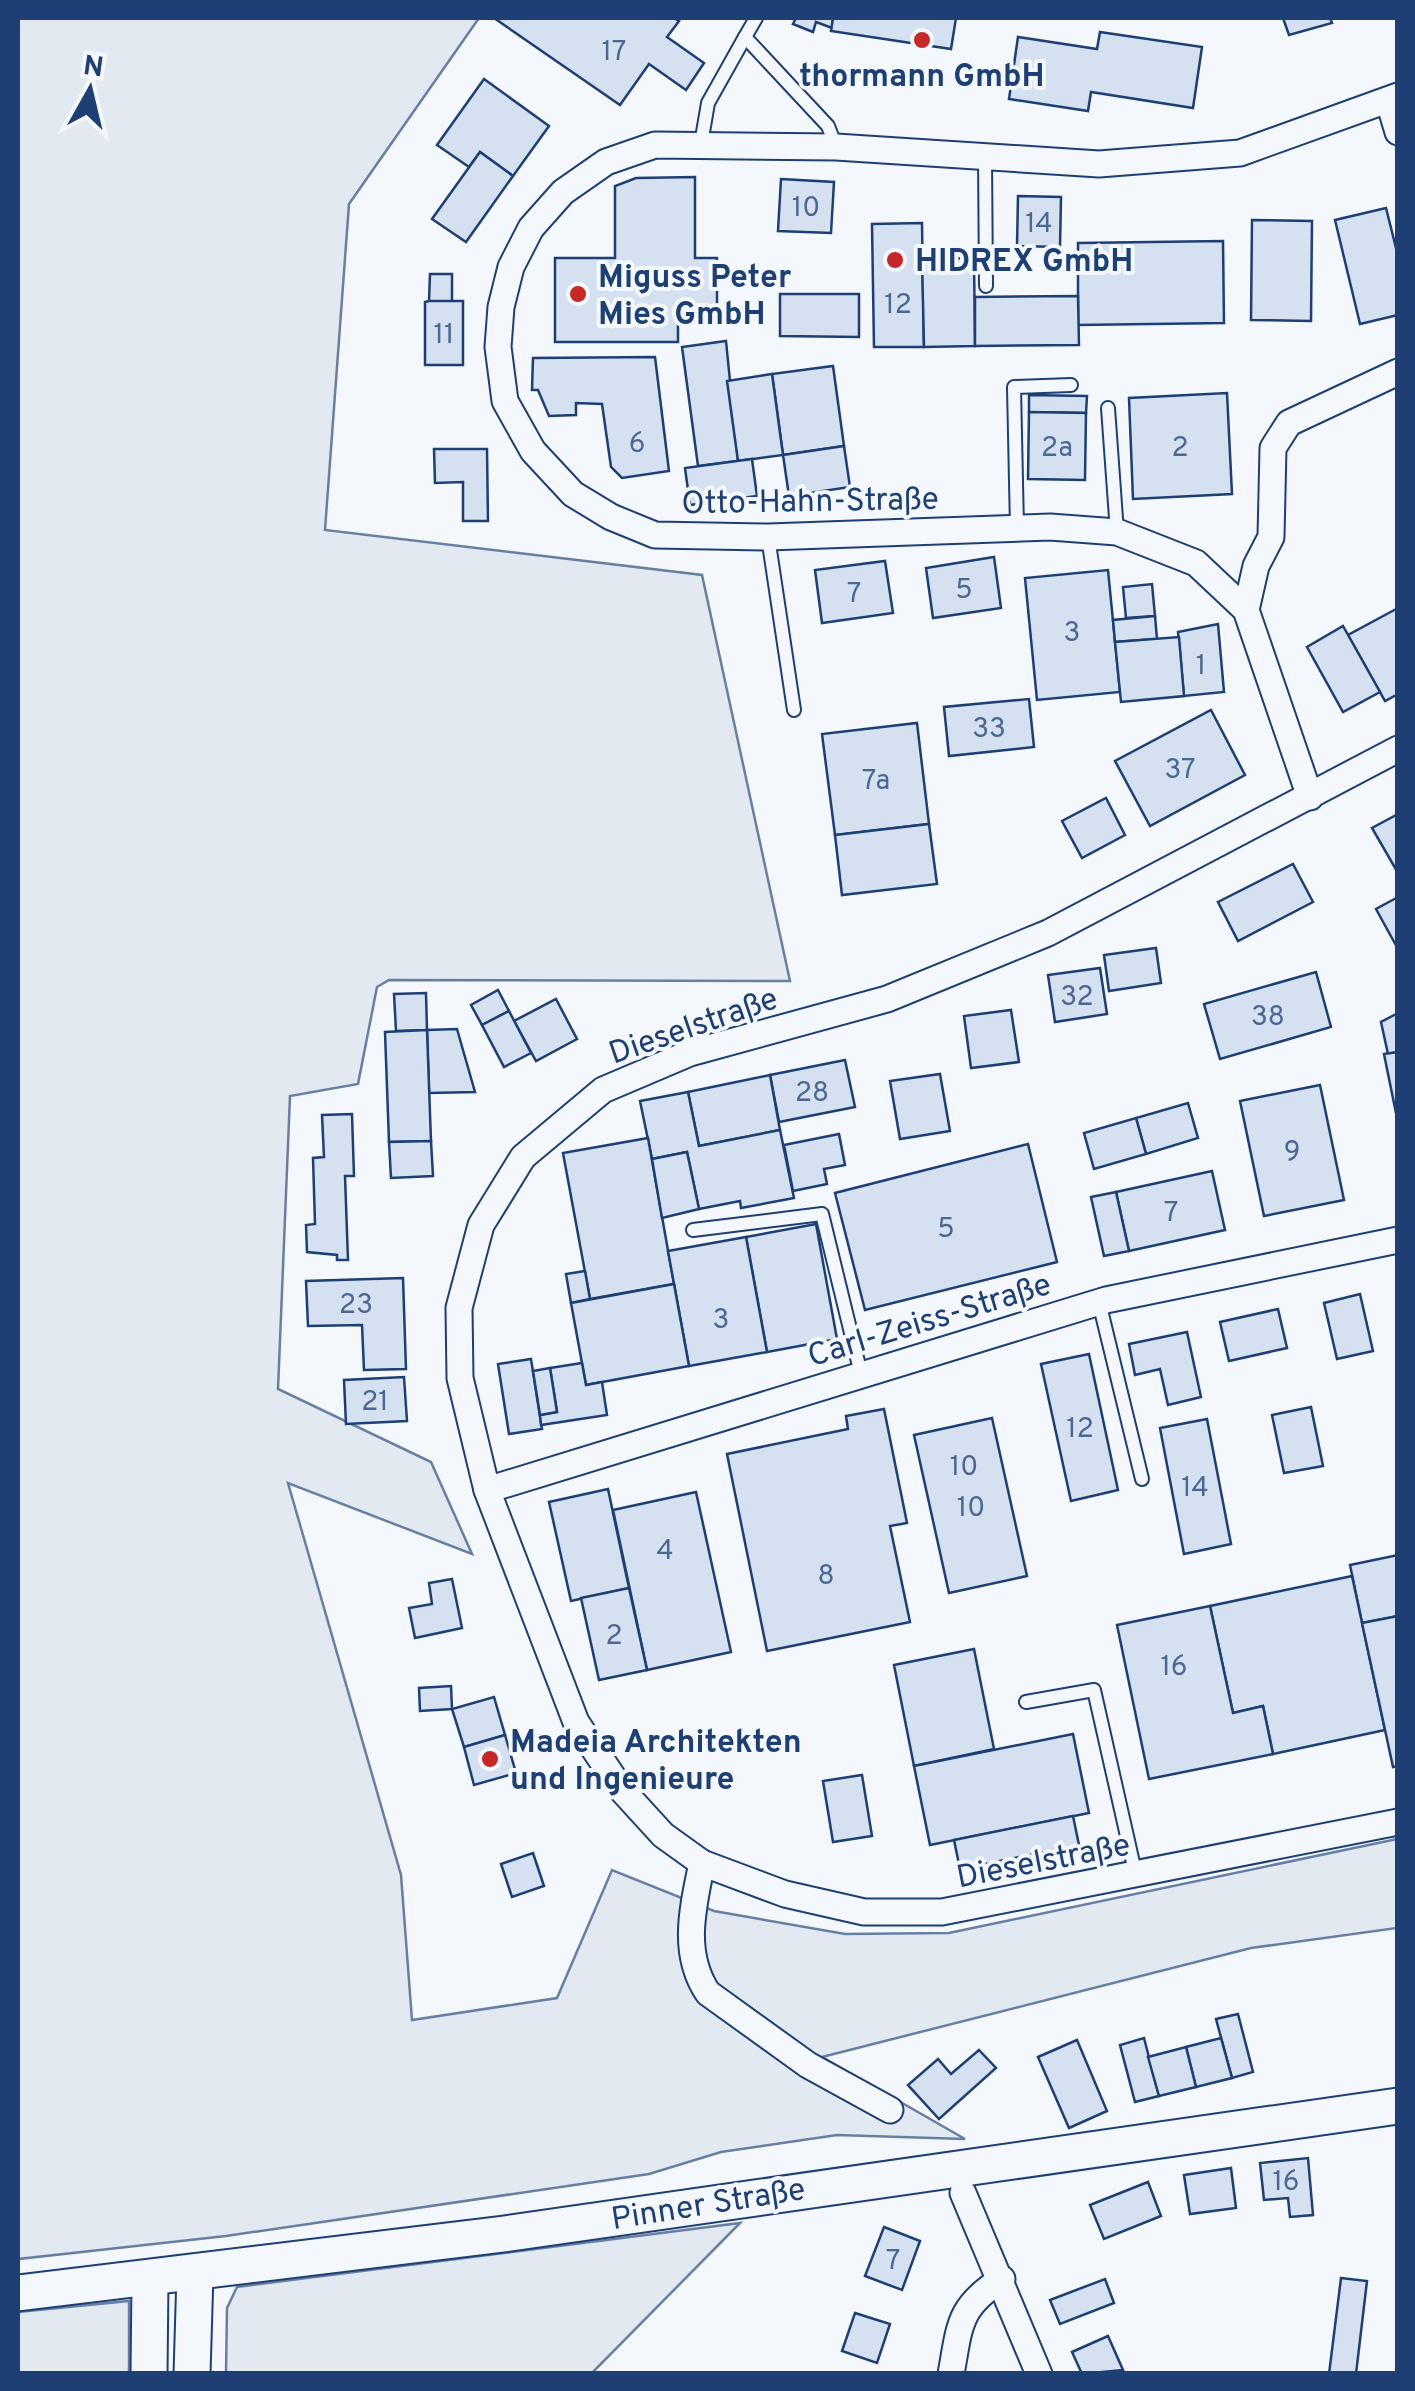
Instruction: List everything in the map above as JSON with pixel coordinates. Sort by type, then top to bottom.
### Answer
[{"type":"street","name":"Otto-Hahn-Straße","points":[[1310,797],[1246,610],[1196,563],[1116,532],[1017,528],[768,537],[656,535],[611,517],[574,494],[533,451],[505,401],[498,347],[501,307],[512,267],[532,228],[563,192],[606,162],[656,145],[836,148],[1098,164],[1240,153],[1393,99]]},
{"type":"street","points":[[1393,99],[1398,132]]},
{"type":"street","points":[[1246,610],[1256,566],[1271,537],[1273,448],[1289,424],[1398,372]]},
{"type":"street","name":"Dieselstraße","points":[[1398,750],[1048,934],[886,999],[690,1053],[602,1090],[522,1157],[480,1225],[459,1308],[460,1378],[488,1490],[576,1722],[621,1789],[663,1835],[702,1864],[784,1894],[864,1912],[942,1912],[1398,1822]]},
{"type":"street","name":"Carl-Zeiss-Straße","points":[[488,1490],[1099,1302],[1398,1240]]},
{"type":"street","points":[[702,1864],[690,1942],[696,1976],[708,1993],[808,2065],[890,2110]]},
{"type":"street","name":"Pinner Straße","points":[[18,2293],[195,2274],[1398,2106]]},
{"type":"street","points":[[963,2193],[1039,2374]]},
{"type":"street","points":[[192,2374],[195,2274]]},
{"type":"street","points":[[951,2374],[960,2325],[974,2297],[1002,2279]]},
{"type":"street","points":[[149,2374],[150,2280]]},
{"type":"lane","points":[[701,144],[708,103],[756,18]]},
{"type":"lane","points":[[745,37],[828,126],[836,148]]},
{"type":"lane","points":[[985,156],[986,286]]},
{"type":"lane","points":[[1017,528],[1014,387],[1071,384]]},
{"type":"lane","points":[[1108,408],[1116,532]]},
{"type":"lane","points":[[768,537],[794,710]]},
{"type":"lane","points":[[693,1230],[822,1214],[861,1374]]},
{"type":"lane","points":[[1099,1302],[1142,1479]]},
{"type":"lane","points":[[1026,1702],[1094,1690],[1136,1876]]},
{"type":"shaded area","points":[[18,18],[479,18],[349,204],[325,530],[702,575],[790,981],[389,980],[377,987],[358,1084],[290,1096],[278,1389],[431,1462],[472,1554],[288,1483],[401,1875],[412,2020],[557,1998],[612,1870],[714,1911],[845,1934],[949,1933],[1397,1839],[1397,1928],[1251,1948],[822,2057],[965,2139],[837,2135],[721,2152],[649,2174],[226,2236],[18,2259]]},
{"type":"shaded area","points":[[740,2223],[592,2373],[226,2373],[227,2308],[237,2287]]},
{"type":"shaded area","points":[[129,2301],[129,2373],[18,2373],[18,2312]]},
{"type":"building","points":[[494,18],[674,18],[679,21],[667,37],[704,63],[686,90],[649,64],[620,105]]},
{"type":"building","points":[[796,18],[833,18],[832,28],[816,22],[813,32],[793,24]]},
{"type":"building","name":"thormann GmbH","points":[[833,18],[956,18],[951,49],[831,31]]},
{"type":"building","points":[[1283,18],[1330,18],[1332,23],[1289,35]]},
{"type":"building","points":[[1100,32],[1202,47],[1193,108],[1091,92],[1088,111],[1009,99],[1018,37],[1097,49]]},
{"type":"building","points":[[484,79],[549,126],[513,176],[480,152],[469,167],[437,145]]},
{"type":"building","points":[[480,152],[513,176],[466,242],[432,219]]},
{"type":"building","points":[[695,177],[695,258],[717,258],[717,319],[678,320],[678,342],[555,342],[555,258],[615,258],[615,186],[636,178]]},
{"type":"building","points":[[781,179],[834,182],[831,233],[778,231]]},
{"type":"building","points":[[1018,196],[1061,197],[1060,247],[1017,246]]},
{"type":"building","points":[[1386,208],[1398,256],[1398,315],[1360,324],[1335,220]]},
{"type":"building","points":[[1252,220],[1312,221],[1311,321],[1251,320]]},
{"type":"building","points":[[922,223],[924,347],[874,347],[872,224]]},
{"type":"building","points":[[1223,241],[1224,323],[1078,325],[1078,243]]},
{"type":"building","points":[[974,258],[975,346],[924,347],[922,259]]},
{"type":"building","points":[[430,274],[452,274],[452,302],[429,301]]},
{"type":"building","points":[[780,294],[859,294],[859,337],[780,336]]},
{"type":"building","points":[[1078,296],[1079,345],[975,346],[975,297]]},
{"type":"building","points":[[463,301],[463,365],[425,365],[425,302]]},
{"type":"building","points":[[726,341],[738,461],[698,466],[682,347]]},
{"type":"building","points":[[655,357],[669,471],[622,478],[611,467],[602,404],[576,403],[576,415],[549,416],[538,390],[532,390],[533,358]]},
{"type":"building","points":[[833,366],[844,446],[783,455],[772,374]]},
{"type":"building","points":[[772,374],[783,455],[738,461],[727,381]]},
{"type":"building","points":[[1227,393],[1232,494],[1133,499],[1129,398]]},
{"type":"building","points":[[1029,395],[1087,396],[1086,413],[1029,412]]},
{"type":"building","points":[[1029,412],[1086,413],[1085,480],[1028,479]]},
{"type":"building","points":[[844,446],[850,487],[789,496],[783,455]]},
{"type":"building","points":[[434,449],[487,449],[488,521],[463,521],[463,482],[435,483]]},
{"type":"building","points":[[752,459],[757,496],[690,505],[685,468]]},
{"type":"building","points":[[994,557],[1001,608],[933,618],[926,568]]},
{"type":"building","points":[[885,561],[893,613],[822,623],[815,570]]},
{"type":"building","points":[[1108,570],[1120,692],[1037,700],[1025,578]]},
{"type":"building","points":[[1152,584],[1155,616],[1126,618],[1123,587]]},
{"type":"building","points":[[1398,608],[1398,694],[1385,701],[1348,635]]},
{"type":"building","points":[[1155,616],[1157,639],[1115,642],[1113,620]]},
{"type":"building","points":[[1218,624],[1224,692],[1184,696],[1178,632]]},
{"type":"building","points":[[1343,626],[1380,692],[1343,712],[1307,647]]},
{"type":"building","points":[[1179,637],[1184,696],[1121,702],[1115,642]]},
{"type":"building","points":[[1029,699],[1034,747],[949,756],[944,707]]},
{"type":"building","points":[[1211,710],[1245,775],[1150,826],[1115,761]]},
{"type":"building","points":[[917,723],[929,824],[835,835],[822,734]]},
{"type":"building","points":[[1106,798],[1125,835],[1082,858],[1062,821]]},
{"type":"building","points":[[1398,814],[1398,873],[1372,828]]},
{"type":"building","points":[[929,824],[937,884],[842,895],[835,835]]},
{"type":"building","points":[[1293,864],[1313,902],[1238,941],[1218,902]]},
{"type":"building","points":[[1398,897],[1398,949],[1376,909]]},
{"type":"building","points":[[1156,948],[1161,983],[1109,991],[1104,955]]},
{"type":"building","points":[[1100,968],[1107,1014],[1055,1022],[1048,975]]},
{"type":"building","points":[[1316,972],[1331,1027],[1220,1059],[1204,1004]]},
{"type":"building","points":[[498,990],[509,1011],[482,1025],[471,1005]]},
{"type":"building","points":[[426,993],[427,1030],[396,1031],[394,994]]},
{"type":"building","points":[[556,999],[577,1039],[536,1061],[514,1021]]},
{"type":"building","points":[[1011,1010],[1019,1062],[971,1068],[964,1016]]},
{"type":"building","points":[[509,1011],[531,1053],[504,1067],[482,1025]]},
{"type":"building","points":[[1398,1013],[1398,1052],[1388,1054],[1381,1022]]},
{"type":"building","points":[[457,1029],[475,1092],[429,1093],[427,1030]]},
{"type":"building","points":[[427,1030],[431,1141],[389,1142],[385,1032]]},
{"type":"building","points":[[1398,1052],[1398,1123],[1384,1054]]},
{"type":"building","points":[[845,1060],[855,1107],[779,1122],[770,1075]]},
{"type":"building","points":[[940,1074],[950,1131],[900,1139],[890,1081]]},
{"type":"building","points":[[770,1075],[780,1130],[699,1146],[688,1092]]},
{"type":"building","points":[[1320,1085],[1344,1200],[1264,1216],[1240,1101]]},
{"type":"building","points":[[688,1092],[699,1146],[780,1130],[794,1198],[741,1208],[740,1201],[699,1209],[687,1152],[652,1159],[640,1101]]},
{"type":"building","points":[[1188,1103],[1198,1138],[1146,1154],[1136,1118]]},
{"type":"building","points":[[352,1114],[354,1176],[345,1176],[348,1260],[337,1260],[337,1255],[307,1252],[306,1225],[315,1224],[313,1158],[324,1157],[322,1115]]},
{"type":"building","points":[[1136,1118],[1146,1154],[1094,1169],[1084,1133]]},
{"type":"building","points":[[839,1134],[845,1165],[824,1169],[827,1184],[793,1191],[784,1145]]},
{"type":"building","points":[[648,1138],[674,1284],[590,1299],[563,1153]]},
{"type":"building","points":[[431,1141],[433,1176],[391,1178],[389,1142]]},
{"type":"building","points":[[1028,1144],[1057,1262],[865,1310],[835,1193]]},
{"type":"building","points":[[687,1152],[699,1209],[662,1218],[652,1159]]},
{"type":"building","points":[[1212,1171],[1225,1230],[1129,1251],[1116,1192]]},
{"type":"building","points":[[1116,1192],[1129,1251],[1104,1256],[1091,1197]]},
{"type":"building","points":[[816,1224],[837,1339],[767,1352],[746,1237]]},
{"type":"building","points":[[746,1237],[767,1352],[689,1366],[668,1251]]},
{"type":"building","points":[[585,1271],[590,1299],[571,1303],[566,1274]]},
{"type":"building","points":[[403,1278],[406,1369],[364,1370],[362,1325],[308,1326],[306,1281]]},
{"type":"building","points":[[674,1284],[689,1366],[586,1385],[571,1303]]},
{"type":"building","points":[[1360,1294],[1373,1351],[1337,1359],[1324,1303]]},
{"type":"building","points":[[1278,1309],[1287,1348],[1229,1361],[1220,1322]]},
{"type":"building","points":[[1187,1332],[1201,1397],[1168,1405],[1160,1369],[1135,1375],[1129,1344]]},
{"type":"building","points":[[1089,1354],[1118,1490],[1071,1501],[1041,1364]]},
{"type":"building","points":[[531,1359],[542,1429],[509,1434],[498,1364]]},
{"type":"building","points":[[582,1363],[586,1385],[602,1382],[607,1415],[541,1425],[540,1415],[557,1412],[550,1368]]},
{"type":"building","points":[[550,1368],[557,1412],[540,1415],[533,1371]]},
{"type":"building","points":[[404,1377],[407,1421],[346,1424],[344,1380]]},
{"type":"building","points":[[1311,1407],[1323,1466],[1284,1473],[1272,1415]]},
{"type":"building","points":[[884,1409],[907,1523],[890,1526],[910,1622],[767,1651],[727,1454],[848,1429],[846,1416]]},
{"type":"building","points":[[992,1418],[1027,1576],[949,1593],[914,1435]]},
{"type":"building","points":[[1207,1419],[1231,1544],[1184,1554],[1160,1428]]},
{"type":"building","points":[[608,1489],[629,1588],[571,1601],[549,1502]]},
{"type":"building","points":[[696,1492],[731,1652],[647,1670],[613,1510]]},
{"type":"building","points":[[1398,1555],[1398,1616],[1362,1623],[1350,1565]]},
{"type":"building","points":[[1352,1576],[1385,1730],[1273,1754],[1263,1706],[1233,1713],[1210,1606]]},
{"type":"building","points":[[452,1579],[462,1628],[415,1638],[409,1608],[432,1604],[429,1583]]},
{"type":"building","points":[[629,1588],[647,1670],[599,1680],[581,1598]]},
{"type":"building","points":[[1210,1606],[1233,1713],[1263,1706],[1273,1754],[1149,1779],[1117,1625]]},
{"type":"building","points":[[1398,1616],[1398,1766],[1393,1767],[1362,1623]]},
{"type":"building","points":[[974,1649],[994,1749],[914,1766],[894,1665]]},
{"type":"building","points":[[451,1686],[452,1709],[420,1711],[419,1688]]},
{"type":"building","points":[[494,1697],[505,1735],[464,1747],[452,1709]]},
{"type":"building","points":[[1073,1734],[1089,1813],[930,1845],[914,1766]]},
{"type":"building","points":[[505,1735],[516,1773],[474,1785],[464,1747]]},
{"type":"building","points":[[862,1775],[872,1836],[833,1842],[823,1781]]},
{"type":"building","points":[[1073,1816],[1079,1845],[960,1869],[954,1840]]},
{"type":"building","points":[[533,1853],[544,1886],[512,1897],[501,1864]]},
{"type":"building","points":[[1238,2014],[1253,2072],[1232,2078],[1216,2019]]},
{"type":"building","points":[[1144,2038],[1159,2096],[1135,2102],[1120,2045]]},
{"type":"building","points":[[1221,2038],[1232,2078],[1196,2087],[1186,2047]]},
{"type":"building","points":[[1077,2040],[1107,2111],[1069,2128],[1038,2057]]},
{"type":"building","points":[[1186,2047],[1196,2087],[1159,2096],[1148,2057]]},
{"type":"building","points":[[979,2050],[996,2068],[939,2119],[908,2085],[938,2059],[951,2074]]},
{"type":"building","points":[[1308,2158],[1313,2215],[1290,2217],[1288,2198],[1264,2200],[1260,2163]]},
{"type":"building","points":[[1231,2168],[1236,2208],[1190,2214],[1184,2175]]},
{"type":"building","points":[[1148,2182],[1161,2216],[1104,2239],[1090,2205]]},
{"type":"building","points":[[884,2227],[920,2241],[902,2290],[865,2276]]},
{"type":"building","points":[[1341,2278],[1367,2281],[1356,2374],[1329,2374]]},
{"type":"building","points":[[1105,2279],[1114,2303],[1060,2324],[1050,2300]]},
{"type":"building","points":[[855,2313],[890,2324],[877,2363],[842,2351]]},
{"type":"building","points":[[1108,2336],[1123,2370],[1082,2374],[1072,2352]]},
{"type":"place","name":"thormann GmbH","points":[[922,40]]},
{"type":"place","name":"HIDREX GmbH","points":[[895,260]]},
{"type":"place","name":"Miguss Peter Mies GmbH","points":[[578,294]]},
{"type":"place","name":"Madeia Architekten und Ingenieure","points":[[490,1759]]}]
